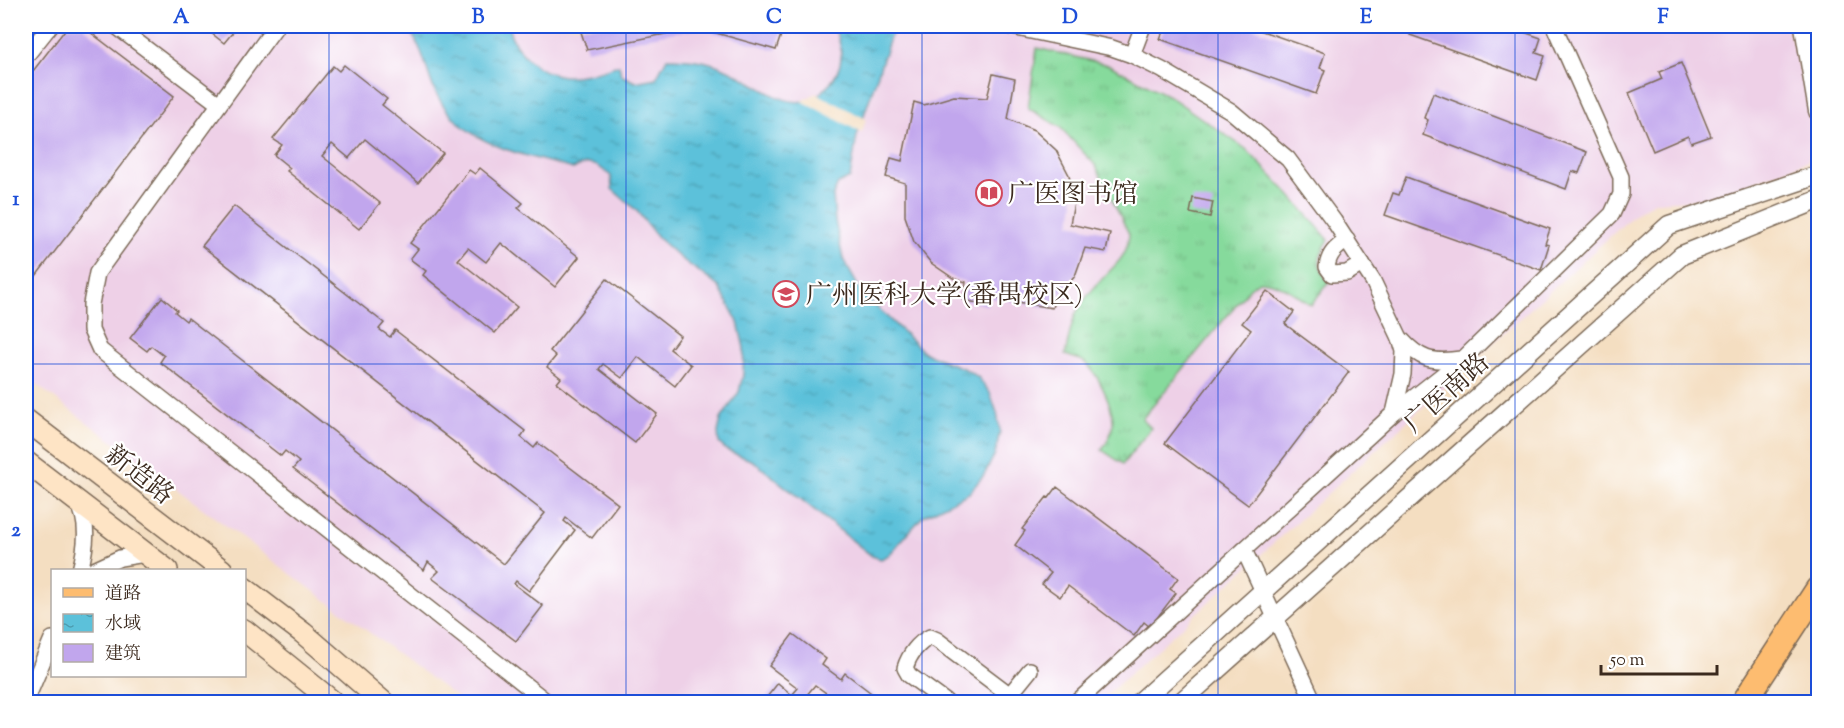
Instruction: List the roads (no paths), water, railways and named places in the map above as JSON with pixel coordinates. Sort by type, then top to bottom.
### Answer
[{"type":"main road","name":"新造路","points":[[26,420],[221,569]]},
{"type":"main road","points":[[26,462],[166,569]]},
{"type":"main road","points":[[1744,702],[1818,589]]},
{"type":"main road","points":[[246,590],[303,633],[383,702]]},
{"type":"main road","points":[[246,632],[333,702]]},
{"type":"street","points":[[26,56],[50,26]]},
{"type":"street","points":[[116,26],[219,104]]},
{"type":"street","points":[[276,26],[97,273],[91,304],[91,330],[100,350],[547,702]]},
{"type":"street","points":[[1008,26],[1113,48],[1132,55],[1231,111],[1288,159],[1347,240],[1373,281],[1400,338],[1404,351],[1403,374],[1394,413]]},
{"type":"street","points":[[1132,55],[1143,26]]},
{"type":"street","points":[[1077,702],[1394,413],[1464,358],[1612,214],[1621,194],[1622,177],[1554,26]]},
{"type":"street","points":[[1804,26],[1818,111]]},
{"type":"street","name":"广医南路","points":[[1140,702],[1669,225],[1818,175]]},
{"type":"street","points":[[1181,702],[1682,255],[1818,200]]},
{"type":"street","points":[[1347,240],[1333,250],[1327,267],[1332,274],[1347,273],[1362,264]]},
{"type":"street","points":[[1400,338],[1412,352],[1426,359],[1442,361],[1464,358]]},
{"type":"street","points":[[77,501],[85,524],[81,569]]},
{"type":"street","points":[[1244,550],[1314,702]]},
{"type":"street","points":[[96,569],[120,558],[145,554]]},
{"type":"street","points":[[946,702],[909,675],[905,668],[908,658],[923,641],[930,637],[938,640],[1007,699],[1030,670]]},
{"type":"street","points":[[26,701],[32,668],[51,640]]},
{"type":"water","points":[[406,26],[508,26],[515,44],[528,59],[544,70],[563,76],[584,75],[619,65],[621,75],[635,82],[656,78],[667,58],[690,59],[719,66],[769,93],[795,102],[808,100],[821,93],[837,72],[841,52],[833,26],[894,26],[857,136],[850,178],[838,184],[833,195],[835,221],[843,259],[862,293],[925,353],[965,369],[979,378],[990,393],[1000,431],[995,454],[984,475],[969,493],[923,516],[889,555],[881,559],[872,556],[753,461],[726,450],[719,443],[718,432],[721,419],[739,392],[743,375],[744,348],[738,322],[719,287],[657,237],[637,211],[612,189],[611,176],[602,169],[584,164],[573,169],[514,152],[478,137],[462,125],[448,111],[436,93],[421,51]]},
{"type":"place","name":"广医图书馆","points":[[989,193]]},
{"type":"place","name":"广州医科大学(番禺校区)","points":[[786,294]]}]
